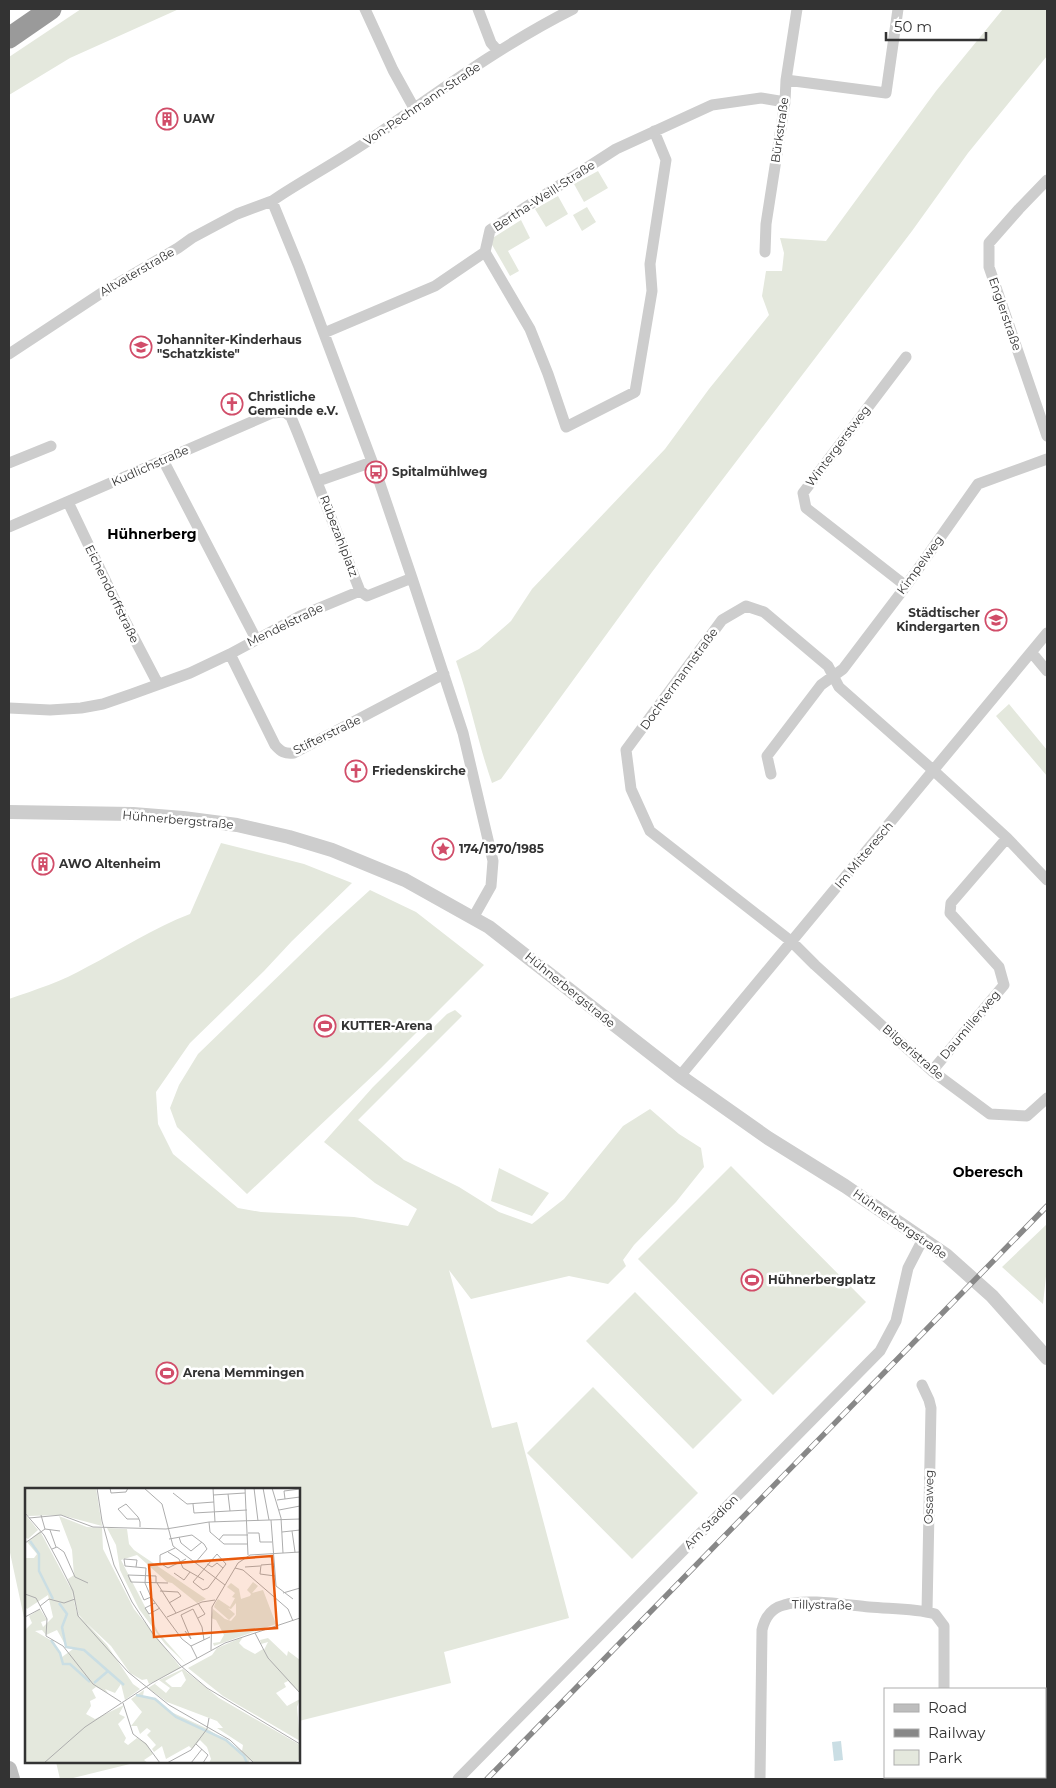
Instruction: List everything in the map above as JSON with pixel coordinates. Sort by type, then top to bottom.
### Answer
[{"type":"highway","points":[[9,38],[50,9]]},
{"type":"main road","points":[[9,1769],[12,1779]]},
{"type":"street","points":[[365,9],[393,70],[414,108]]},
{"type":"street","points":[[478,9],[491,43],[498,51]]},
{"type":"street","name":"Von-Pechmann-Straße","points":[[272,201],[363,144],[498,51],[573,9]]},
{"type":"street","name":"Bürkstraße","points":[[765,252],[766,224],[797,9]]},
{"type":"street","points":[[786,80],[886,94],[898,9]]},
{"type":"street","name":"Bertha-Weill-Straße","points":[[485,252],[490,230],[616,149],[712,105],[762,98],[785,102]]},
{"type":"street","points":[[324,333],[435,286],[485,252],[530,329],[566,426],[635,392],[652,291],[650,264],[666,160],[654,131]]},
{"type":"street","name":"Englerstraße","points":[[1047,180],[989,243],[989,267],[1047,436]]},
{"type":"street","points":[[272,201],[372,462],[463,733],[493,861],[491,886],[474,918]]},
{"type":"street","name":"Altvaterstraße","points":[[9,354],[103,292],[199,234],[237,214],[272,201]]},
{"type":"street","name":"Wintergerstweg","points":[[906,357],[803,493],[806,508],[906,586]]},
{"type":"street","name":"Kudlichstraße","points":[[9,527],[272,413],[285,412],[291,417]]},
{"type":"street","name":"Rübezahlplatz","points":[[291,417],[318,481],[360,591]]},
{"type":"street","points":[[9,463],[51,446]]},
{"type":"street","name":"Kimpelweg","points":[[771,774],[767,756],[821,685],[843,669],[906,586],[978,484],[1047,459]]},
{"type":"street","points":[[163,460],[256,639]]},
{"type":"street","name":"Rübezahlplatz","points":[[318,481],[372,462]]},
{"type":"street","name":"Eichendorffstraße","points":[[68,502],[121,613],[158,684]]},
{"type":"street","name":"Mendelstraße","points":[[9,708],[50,710],[103,704],[190,673],[230,654],[300,616],[360,591],[367,596],[412,578]]},
{"type":"street","name":"Dochtermannstraße","points":[[792,942],[650,831],[631,790],[626,750],[722,620],[746,606],[764,612],[828,666],[839,687],[934,771]]},
{"type":"street","name":"Im Mitteresch","points":[[680,1076],[1047,633]]},
{"type":"street","points":[[1032,652],[1047,671]]},
{"type":"street","name":"Stifterstraße","points":[[230,654],[275,745],[287,754],[294,753],[444,674]]},
{"type":"street","points":[[934,771],[1008,838],[1047,880]]},
{"type":"street","name":"Hühnerbergstraße","points":[[9,812],[133,814],[237,825],[314,845],[372,865],[406,880],[496,932],[680,1076],[768,1138],[845,1186],[961,1267],[992,1296],[1047,1358]]},
{"type":"street","name":"Daumillerweg","points":[[932,1071],[1004,985],[999,966],[950,913],[952,903],[1008,838]]},
{"type":"street","name":"Bilgeristraße","points":[[792,942],[932,1071],[990,1114],[1028,1116],[1047,1098]]},
{"type":"street","name":"Am Stadion","points":[[458,1779],[880,1351],[896,1322],[908,1268],[923,1239]]},
{"type":"street","name":"Ossaweg","points":[[922,1385],[931,1408],[927,1612]]},
{"type":"street","name":"Tillystraße","points":[[760,1779],[761,1644],[762,1630],[767,1615],[783,1605],[804,1603],[927,1612]]},
{"type":"street","points":[[927,1612],[935,1614],[944,1626],[944,1688]]},
{"type":"green space","points":[[81,9],[179,9],[70,58],[9,95],[9,57]]},
{"type":"green space","points":[[1003,9],[1047,9],[1047,56],[968,153],[912,231],[652,572],[501,779],[492,783],[456,661],[479,649],[511,621],[532,589],[665,449],[709,389],[769,315],[762,296],[766,271],[782,271],[784,253],[780,238],[826,241],[936,91]]},
{"type":"green space","points":[[598,171],[608,188],[584,202],[574,184]]},
{"type":"green space","points":[[558,196],[568,214],[546,227],[535,209]]},
{"type":"green space","points":[[587,207],[596,222],[582,231],[573,215]]},
{"type":"green space","points":[[521,220],[530,238],[508,251],[519,271],[510,276],[491,243],[491,239]]},
{"type":"green space","points":[[1009,704],[1047,750],[1047,776],[996,716]]},
{"type":"green space","points":[[221,843],[304,864],[352,883],[190,1043],[156,1092],[158,1124],[173,1154],[238,1208],[261,1212],[354,1217],[408,1226],[417,1209],[375,1183],[324,1142],[373,1087],[447,1014],[455,1010],[462,1016],[358,1120],[404,1160],[459,1187],[499,1212],[532,1224],[564,1199],[623,1126],[650,1109],[679,1134],[701,1148],[704,1167],[676,1202],[634,1245],[623,1260],[626,1266],[608,1284],[569,1276],[471,1299],[449,1270],[492,1428],[517,1422],[569,1618],[444,1652],[451,1683],[300,1721],[300,1488],[25,1488],[25,1622],[9,1548],[9,999],[68,977],[150,932],[190,914]]},
{"type":"green space","name":"KUTTER-Arena","points":[[370,890],[416,912],[484,965],[381,1068],[247,1194],[177,1127],[170,1108],[179,1085],[198,1054]]},
{"type":"green space","name":"Hühnerbergplatz","points":[[731,1166],[866,1302],[773,1395],[638,1259]]},
{"type":"green space","points":[[499,1168],[549,1193],[532,1216],[491,1201]]},
{"type":"green space","points":[[1047,1224],[1047,1267],[1043,1304],[1002,1267]]},
{"type":"green space","points":[[635,1292],[742,1400],[693,1449],[586,1341]]},
{"type":"green space","points":[[593,1387],[698,1493],[632,1559],[527,1453]]},
{"type":"green space","points":[[56,1763],[134,1763],[69,1779],[60,1779]]},
{"type":"shaded area","points":[[841,1741],[843,1760],[834,1761],[832,1742]]},
{"type":"railway","points":[[487,1779],[1047,1206]]},
{"type":"place","name":"UAW","points":[[167,119]]},
{"type":"place","name":"Johanniter-Kinderhaus \"Schatzkiste\"","points":[[141,347]]},
{"type":"place","name":"Christliche Gemeinde e.V.","points":[[232,404]]},
{"type":"place","name":"Spitalmühlweg","points":[[376,472]]},
{"type":"place","name":"Städtischer Kindergarten","points":[[996,620]]},
{"type":"place","name":"Friedenskirche","points":[[356,771]]},
{"type":"place","name":"174/1970/1985","points":[[443,849]]},
{"type":"place","name":"AWO Altenheim","points":[[43,864]]},
{"type":"place","name":"KUTTER-Arena","points":[[325,1026]]},
{"type":"place","name":"Hühnerbergplatz","points":[[752,1280]]},
{"type":"place","name":"Arena Memmingen","points":[[167,1373]]},
{"type":"district","name":"Hühnerberg","points":[[152,534]]},
{"type":"district","name":"Oberesch","points":[[988,1172]]}]
